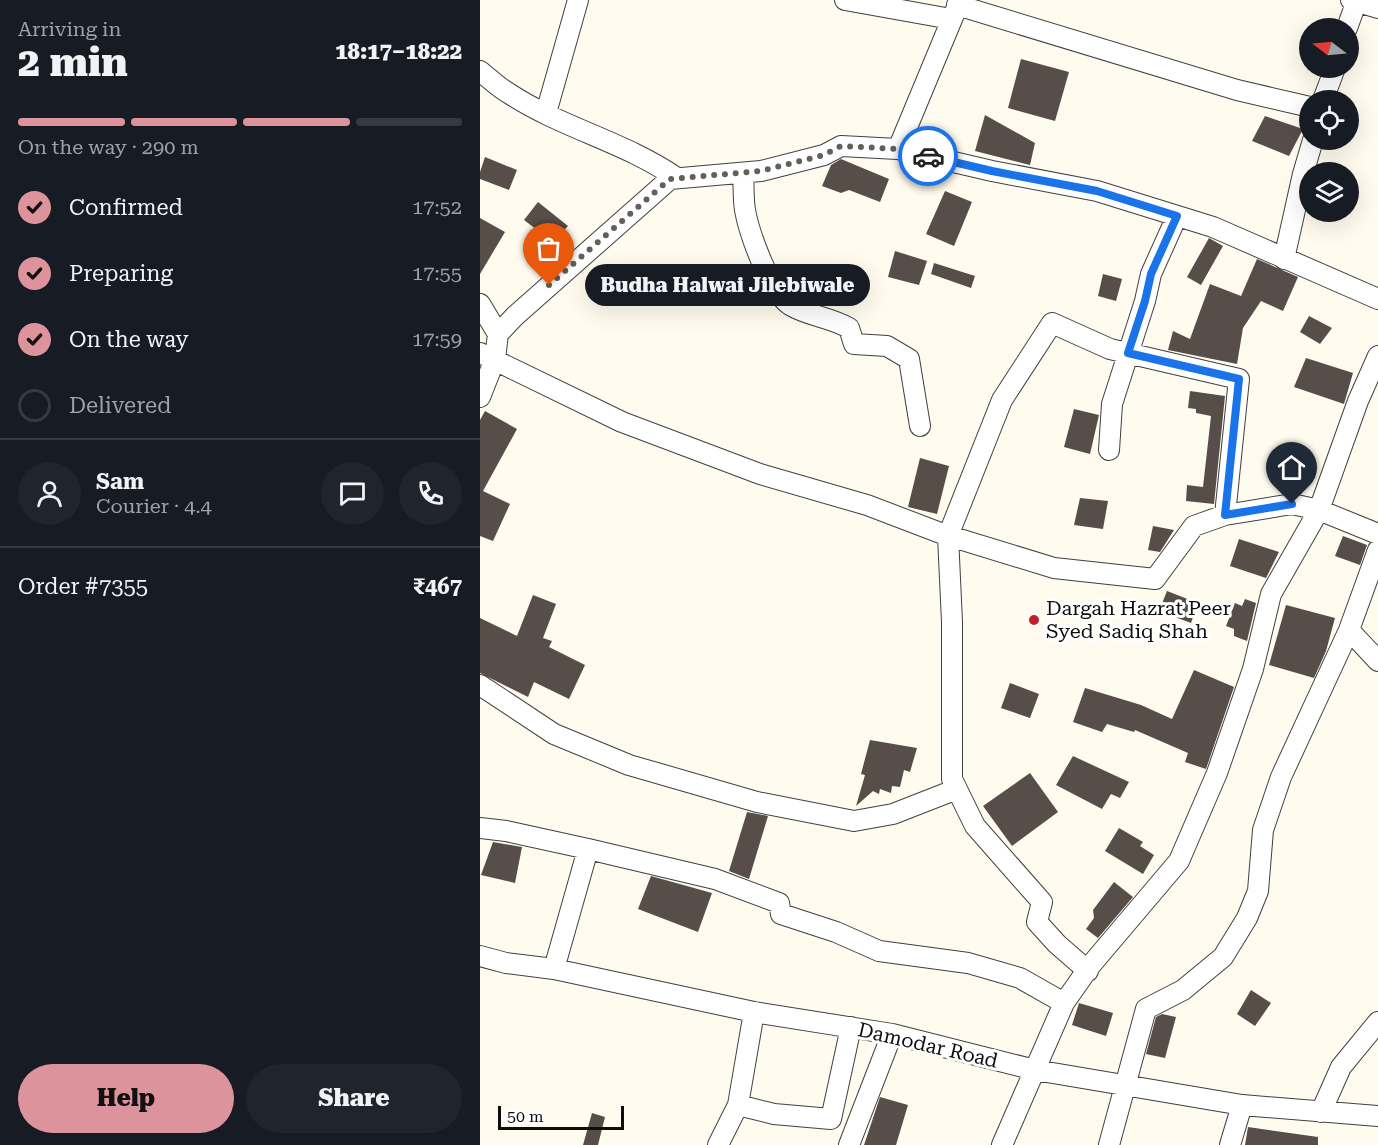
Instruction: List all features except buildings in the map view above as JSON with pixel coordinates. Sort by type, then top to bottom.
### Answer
[{"type":"street","points":[[546,113],[578,0]]},
{"type":"street","points":[[845,0],[956,8],[1214,84],[1299,104]]},
{"type":"street","points":[[1349,18],[1353,1],[1378,8]]},
{"type":"street","points":[[898,149],[956,8]]},
{"type":"street","points":[[480,71],[509,94],[627,149],[677,178]]},
{"type":"street","points":[[480,397],[488,356],[498,334],[515,316],[670,179],[761,171],[824,155],[841,146],[898,149],[992,171],[1097,191],[1213,227],[1378,299]]},
{"type":"street","points":[[1284,259],[1309,150]]},
{"type":"street","points":[[743,173],[745,210],[757,250],[770,281],[787,303],[804,313],[836,320],[849,328],[854,344],[887,346],[909,359],[920,426]]},
{"type":"street","points":[[1109,450],[1112,404],[1145,301],[1151,274],[1177,216]]},
{"type":"street","points":[[480,304],[498,334]]},
{"type":"street","points":[[1088,971],[1057,944],[1038,922],[1042,902],[975,826],[952,779],[948,536],[1002,399],[1052,323],[1110,349],[1239,379],[1225,515]]},
{"type":"street","points":[[488,356],[622,422],[760,474],[867,505],[948,536],[1054,568],[1155,579],[1194,526],[1225,515],[1292,504],[1319,510],[1378,534]]},
{"type":"street","points":[[1002,1145],[1064,1003],[1179,861],[1217,773],[1253,669],[1271,594],[1319,510],[1358,401],[1378,356]]},
{"type":"street","points":[[1109,1145],[1146,1009],[1183,990],[1223,957],[1246,918],[1258,891],[1263,830],[1281,777],[1349,630],[1378,550]]},
{"type":"street","points":[[1349,630],[1378,661]]},
{"type":"street","points":[[480,685],[554,734],[629,765],[757,802],[854,821],[893,814],[957,789]]},
{"type":"street","points":[[480,828],[507,831],[588,849],[732,884],[779,903],[781,914],[836,932],[879,951],[925,956],[978,966],[1020,978],[1064,1003]]},
{"type":"street","points":[[554,969],[588,849]]},
{"type":"street","name":"Damodar Road","points":[[480,956],[506,963],[554,969],[754,1012],[892,1034],[1035,1070],[1242,1106],[1378,1116]]},
{"type":"street","points":[[718,1145],[738,1105],[754,1012]]},
{"type":"street","points":[[1321,1112],[1341,1067],[1378,1022]]},
{"type":"street","points":[[831,1119],[851,1028]]},
{"type":"street","points":[[738,1105],[774,1114],[831,1119],[851,1138],[892,1034]]},
{"type":"street","points":[[1230,1145],[1242,1106]]},
{"type":"way so far","points":[[549,285],[670,179],[761,171],[824,155],[841,146],[898,149],[928,156]]},
{"type":"place","name":"Budha Halwai Jilebiwale","points":[[549,285]]},
{"type":"place","name":"Dargah Hazrat Peer Syed Sadiq Shah","points":[[1034,620]]},
{"type":"route","points":[[928,156],[1097,191],[1177,216],[1151,274],[1128,353],[1239,379],[1225,515],[1292,504]]}]
